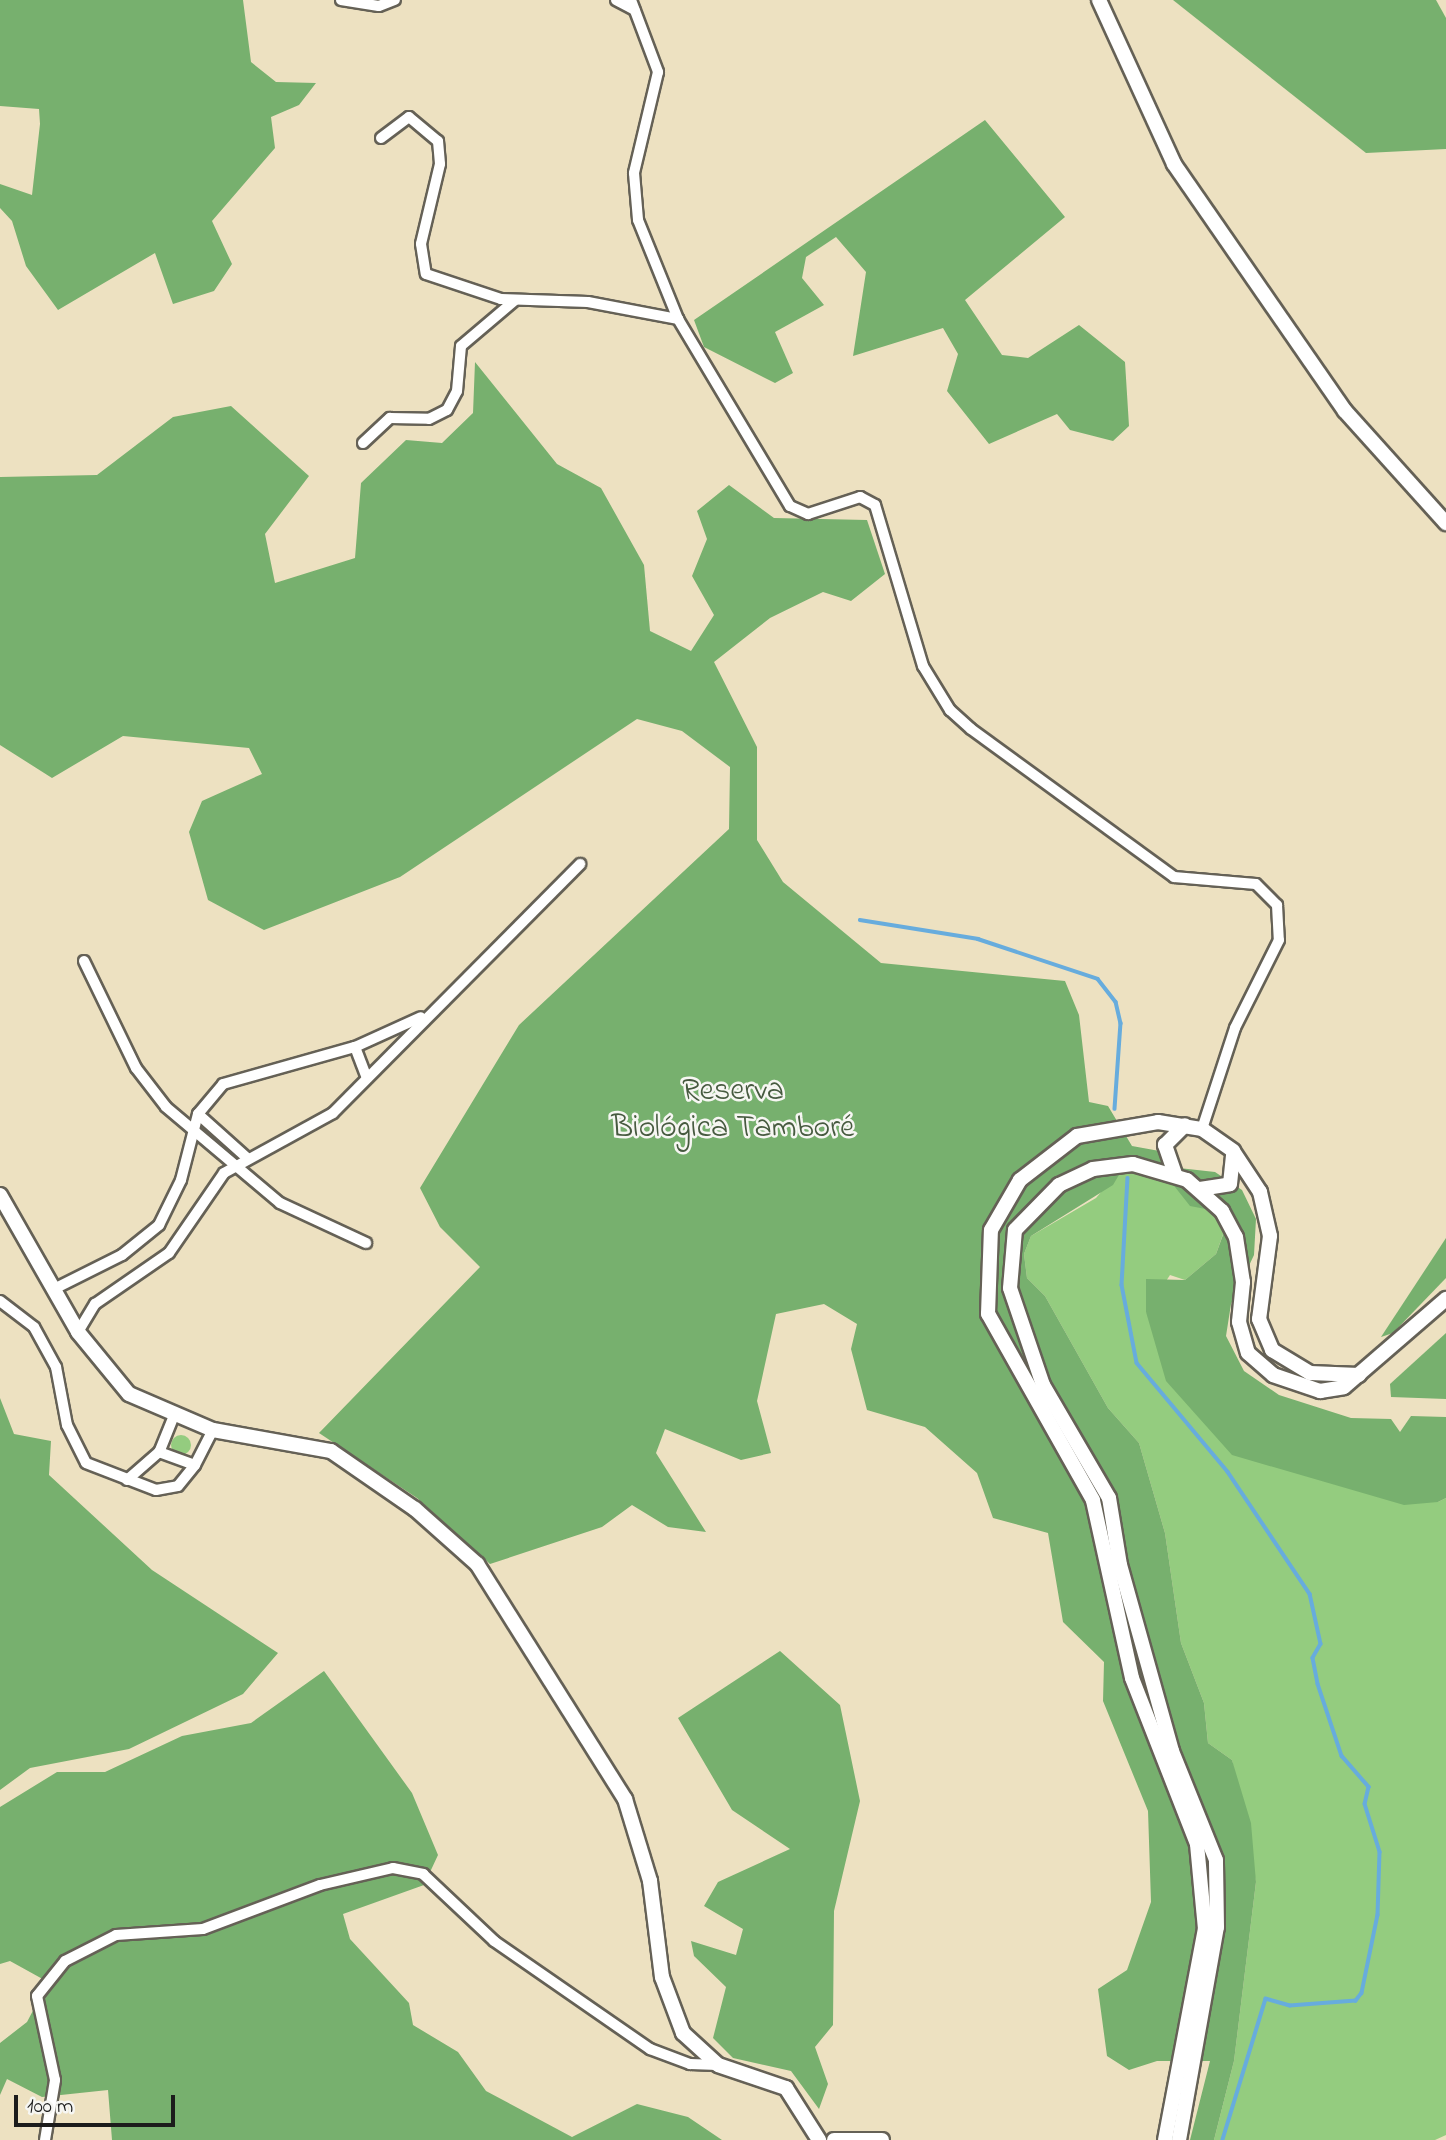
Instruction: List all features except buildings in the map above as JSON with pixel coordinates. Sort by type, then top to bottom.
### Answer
[{"type":"main road","points":[[1099,0],[1174,164],[1363,436],[1446,523]]},
{"type":"main road","points":[[1175,1174],[1165,1144],[1185,1125]]},
{"type":"main road","points":[[1165,2140],[1205,1929],[1197,1844],[1132,1678],[1093,1500],[994,1331],[986,1262],[1003,1203],[1057,1147],[1101,1127],[1185,1125],[1202,1129],[1233,1151],[1260,1192],[1270,1236],[1259,1303],[1263,1335],[1296,1368],[1326,1376],[1359,1375]]},
{"type":"main road","points":[[1200,1189],[1230,1184],[1236,1169],[1233,1151]]},
{"type":"main road","points":[[1179,2140],[1217,1927],[1216,1860],[1149,1675],[1109,1498],[1043,1385],[1010,1288],[1010,1261],[1023,1219],[1075,1177],[1118,1163],[1175,1174],[1200,1189],[1236,1237],[1243,1282],[1239,1322],[1248,1353],[1273,1375],[1320,1391],[1344,1387],[1446,1299]]},
{"type":"main road","points":[[0,1195],[78,1332],[114,1382],[173,1418],[213,1430],[331,1451],[415,1509],[477,1564],[625,1799],[644,1854],[655,1947],[673,2011],[695,2048],[718,2065],[786,2088],[819,2140]]},
{"type":"main road","points":[[834,2140],[882,2140]]},
{"type":"street","points":[[341,0],[379,6],[395,0]]},
{"type":"street","points":[[616,0],[633,5],[658,72],[634,173],[638,220],[678,319],[794,511],[808,514],[860,497],[874,505],[923,666],[962,722],[1174,877],[1255,884],[1277,905],[1282,922],[1276,950],[1235,1028],[1202,1129]]},
{"type":"street","points":[[381,138],[408,117],[438,141],[440,164],[421,244],[422,269],[514,301],[588,302],[678,319]]},
{"type":"street","points":[[363,443],[390,418],[429,419],[447,410],[457,391],[461,346],[514,301]]},
{"type":"street","points":[[78,1332],[94,1304],[169,1252],[234,1164],[320,1124],[429,1012],[580,864]]},
{"type":"street","points":[[84,961],[136,1068],[193,1132],[280,1203],[366,1243]]},
{"type":"street","points":[[54,1289],[122,1255],[159,1225],[181,1180],[198,1114],[212,1093],[240,1076],[355,1047],[429,1012]]},
{"type":"street","points":[[355,1047],[367,1078]]},
{"type":"street","points":[[198,1114],[247,1158]]},
{"type":"street","points":[[0,1301],[34,1327],[56,1367],[78,1452],[92,1466],[127,1480],[169,1489],[184,1481],[213,1430]]},
{"type":"street","points":[[127,1480],[159,1452],[173,1418]]},
{"type":"street","points":[[159,1452],[195,1465]]},
{"type":"street","points":[[45,2140],[55,2080],[37,1996],[78,1951],[116,1935],[204,1929],[320,1885],[393,1868],[423,1874],[494,1941],[650,2049],[690,2064],[718,2065]]},
{"type":"green space","points":[[0,0],[243,0],[251,62],[276,82],[316,83],[299,105],[271,117],[275,148],[212,221],[232,264],[214,291],[173,304],[155,253],[58,310],[26,266],[12,221],[0,208],[0,184],[32,195],[40,124],[39,109],[0,106]]},
{"type":"green space","points":[[1173,0],[1436,0],[1446,18],[1446,149],[1366,153]]},
{"type":"green space","points":[[985,120],[1065,217],[965,300],[1002,355],[1028,358],[1079,325],[1125,362],[1129,426],[1113,441],[1070,430],[1057,414],[989,444],[947,391],[958,354],[943,328],[853,356],[866,272],[836,237],[806,257],[802,278],[824,305],[775,332],[793,373],[775,383],[704,347],[694,320]]},
{"type":"green space","name":"Reserva Biológica Tamboré","points":[[475,362],[557,464],[601,488],[644,565],[650,631],[691,651],[714,615],[692,576],[707,539],[697,511],[729,485],[774,518],[867,520],[885,574],[851,601],[823,592],[770,618],[714,662],[757,747],[757,840],[783,882],[881,963],[1065,981],[1079,1015],[1089,1102],[1108,1106],[1132,1146],[1165,1152],[1179,1168],[1215,1172],[1242,1190],[1256,1219],[1254,1255],[1231,1304],[1226,1336],[1244,1371],[1279,1395],[1351,1418],[1391,1419],[1400,1432],[1411,1416],[1446,1417],[1446,1498],[1438,1502],[1404,1505],[1232,1455],[1166,1381],[1146,1312],[1146,1279],[1185,1280],[1216,1254],[1227,1224],[1216,1211],[1190,1206],[1160,1168],[1126,1163],[1113,1185],[1031,1236],[1024,1254],[1027,1278],[1045,1296],[1108,1408],[1139,1443],[1165,1533],[1181,1643],[1204,1703],[1208,1743],[1232,1760],[1251,1823],[1256,1882],[1234,2061],[1214,2140],[1190,2140],[1210,2061],[1157,2061],[1129,2070],[1107,2056],[1098,1989],[1127,1970],[1151,1902],[1148,1811],[1103,1701],[1104,1662],[1063,1622],[1048,1533],[993,1518],[977,1473],[925,1427],[867,1410],[851,1349],[857,1324],[824,1304],[776,1314],[757,1401],[771,1453],[741,1460],[665,1429],[656,1453],[706,1532],[668,1527],[632,1505],[602,1527],[490,1564],[417,1498],[319,1433],[480,1267],[440,1227],[420,1188],[519,1025],[729,829],[730,767],[682,731],[637,719],[400,877],[264,930],[208,900],[189,832],[202,801],[262,774],[249,748],[123,736],[52,778],[0,745],[0,477],[97,475],[173,417],[231,406],[309,476],[265,534],[275,583],[355,558],[361,483],[406,440],[442,443],[473,413]]},
{"type":"green space","points":[[1145,1162],[1227,1223],[1216,1254],[1185,1280],[1170,1275],[1146,1312],[1438,1502],[1446,1498],[1446,2135],[1435,2140],[1214,2140],[1234,2061],[1256,1882],[1232,1760],[1208,1743],[1204,1703],[1181,1643],[1165,1533],[1139,1443],[1108,1408],[1045,1296],[1027,1278],[1024,1254],[1031,1236],[1096,1198],[1126,1163]]},
{"type":"green space","points":[[1446,1238],[1446,1278],[1393,1333],[1381,1337]]},
{"type":"green space","points":[[1446,1333],[1446,1399],[1391,1397],[1390,1384]]},
{"type":"green space","points":[[0,1398],[14,1434],[51,1441],[49,1475],[152,1570],[278,1653],[243,1694],[129,1749],[30,1768],[0,1790]]},
{"type":"green space","points":[[177,1435],[185,1435],[191,1445],[185,1455],[177,1455],[171,1449],[171,1441]]},
{"type":"green space","points":[[780,1651],[840,1705],[860,1801],[834,1911],[833,2025],[815,2047],[828,2084],[819,2109],[791,2071],[733,2058],[713,2038],[726,1987],[694,1956],[691,1941],[736,1955],[743,1929],[704,1906],[718,1882],[790,1849],[732,1810],[678,1718]]},
{"type":"green space","points":[[324,1671],[412,1793],[438,1855],[424,1885],[343,1914],[350,1939],[409,2003],[413,2025],[458,2052],[486,2091],[572,2137],[637,2104],[688,2117],[722,2140],[112,2140],[108,2090],[42,2097],[7,2079],[0,2095],[0,2043],[27,2022],[48,1982],[10,1961],[0,1964],[0,1807],[57,1772],[105,1772],[182,1736],[251,1723]]},
{"type":"waterway","points":[[860,920],[978,939],[1098,979],[1116,1002],[1121,1023],[1115,1109]]},
{"type":"waterway","points":[[1128,1178],[1122,1285],[1137,1363],[1228,1472],[1310,1594],[1321,1644],[1313,1658],[1318,1684],[1342,1756],[1369,1787],[1365,1804],[1380,1852],[1378,1915],[1362,1993],[1356,2001],[1290,2006],[1266,1999],[1223,2140]]}]
